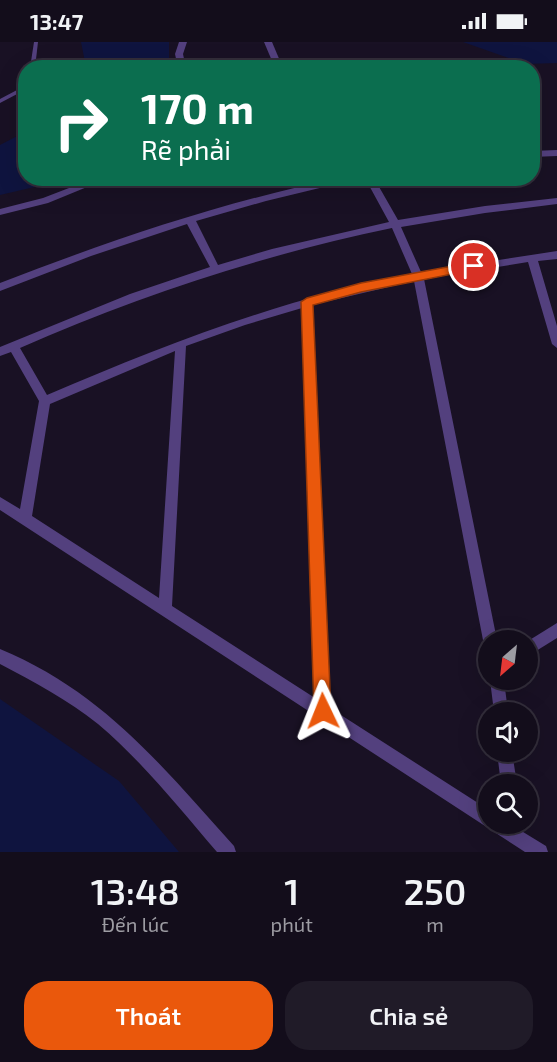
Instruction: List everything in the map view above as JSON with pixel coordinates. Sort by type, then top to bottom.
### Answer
[{"type":"street","points":[[180,60],[179,54],[183,42]]},
{"type":"street","points":[[268,42],[276,60]]},
{"type":"street","points":[[540,154],[557,153]]},
{"type":"street","points":[[0,212],[45,201],[84,186]]},
{"type":"street","points":[[0,287],[94,251],[190,220],[314,186]]},
{"type":"street","points":[[374,186],[394,222],[417,276],[488,630]]},
{"type":"street","points":[[0,352],[215,268],[394,222],[488,208],[557,201]]},
{"type":"street","points":[[190,220],[215,268]]},
{"type":"street","points":[[45,401],[181,344],[307,302],[417,276],[557,255]]},
{"type":"street","points":[[532,258],[557,344]]},
{"type":"street","points":[[307,302],[323,711]]},
{"type":"street","points":[[165,609],[181,344]]},
{"type":"street","points":[[13,346],[45,401],[26,519]]},
{"type":"street","points":[[0,503],[478,812]]},
{"type":"street","points":[[538,642],[557,630]]},
{"type":"street","points":[[0,656],[54,685],[110,725],[135,749],[228,852]]},
{"type":"street","points":[[520,834],[540,852]]},
{"type":"lane","points":[[33,60],[36,42]]},
{"type":"lane","points":[[0,101],[18,92]]},
{"type":"shaded area","points":[[81,42],[169,42],[169,60],[85,60]]},
{"type":"shaded area","points":[[463,42],[557,42],[557,63],[515,60]]},
{"type":"shaded area","points":[[18,136],[18,186],[39,186],[0,195],[0,145]]},
{"type":"shaded area","points":[[0,699],[119,781],[179,852],[0,852]]},
{"type":"route","points":[[323,711],[307,302],[361,288],[474,266]]}]
